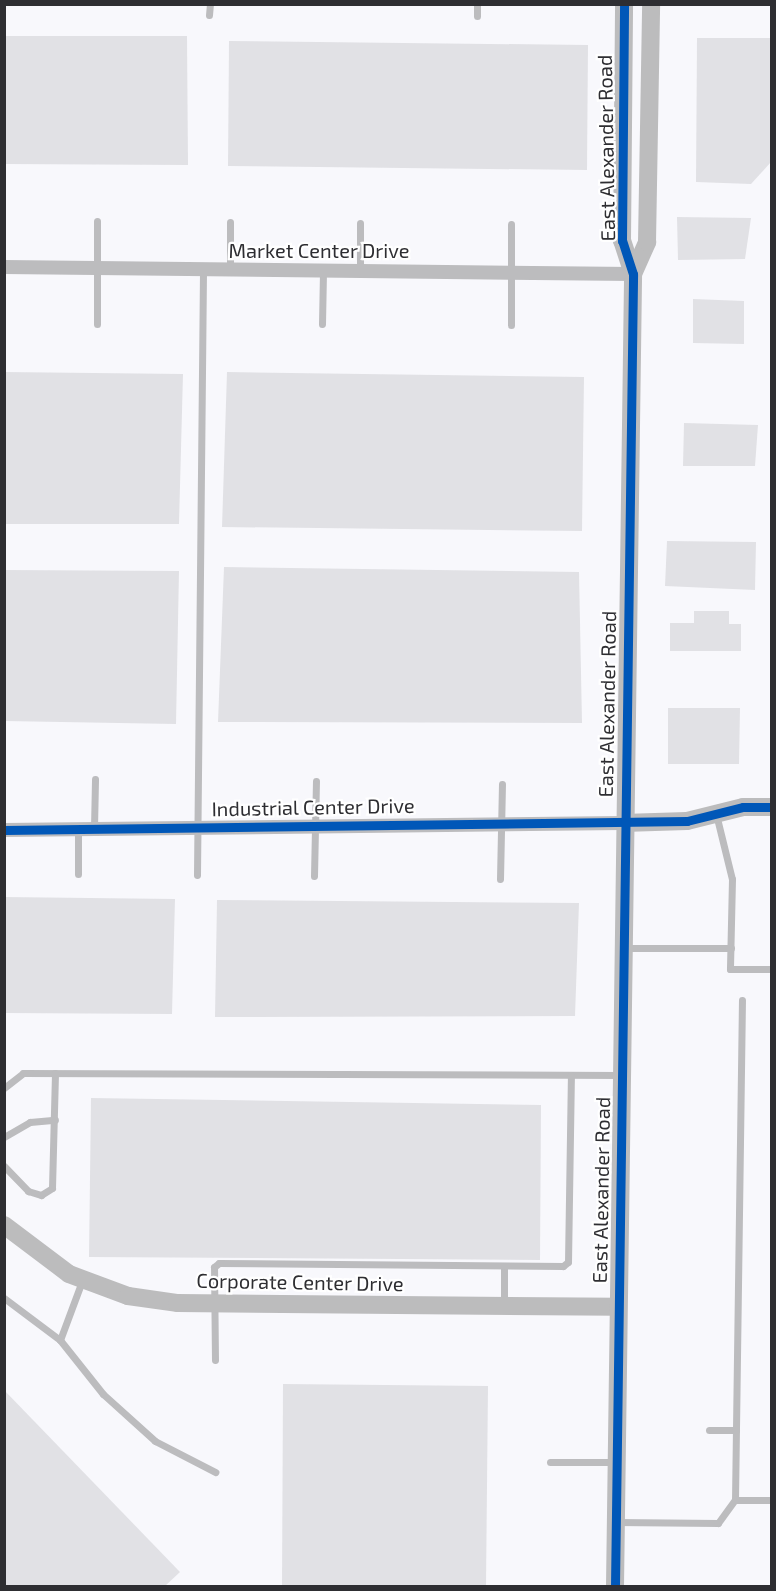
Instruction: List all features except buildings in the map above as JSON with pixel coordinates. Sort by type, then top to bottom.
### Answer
[{"type":"street","name":"East Alexander Road","points":[[615,1587],[623,823],[633,274],[622,241],[624,4]]},
{"type":"street","name":"East Alexander Road","points":[[633,274],[647,242],[651,4]]},
{"type":"street","name":"Market Center Drive","points":[[4,267],[633,274]]},
{"type":"street","points":[[623,823],[687,822],[716,814],[771,807]]},
{"type":"street","name":"Industrial Center Drive","points":[[4,830],[623,823]]},
{"type":"street","name":"Corporate Center Drive","points":[[4,1225],[21,1241],[82,1279],[128,1296],[215,1303],[617,1307]]},
{"type":"lane","points":[[209,15],[210,4]]},
{"type":"lane","points":[[477,4],[477,16]]},
{"type":"lane","points":[[97,221],[97,324]]},
{"type":"lane","points":[[230,222],[230,269]]},
{"type":"lane","points":[[360,223],[360,270]]},
{"type":"lane","points":[[511,224],[511,325]]},
{"type":"lane","points":[[197,875],[203,269]]},
{"type":"lane","points":[[322,324],[323,270]]},
{"type":"lane","points":[[94,828],[95,779]]},
{"type":"lane","points":[[314,876],[316,781]]},
{"type":"lane","points":[[500,879],[502,784]]},
{"type":"lane","points":[[716,814],[732,879],[730,969],[771,969]]},
{"type":"lane","points":[[78,829],[78,874]]},
{"type":"lane","points":[[622,948],[731,948]]},
{"type":"lane","points":[[615,1522],[718,1523],[735,1500],[742,1000]]},
{"type":"lane","points":[[4,1088],[23,1073],[620,1075]]},
{"type":"lane","points":[[4,1166],[28,1191],[41,1195],[52,1188],[55,1073]]},
{"type":"lane","points":[[215,1360],[214,1267],[219,1263],[504,1267],[568,1262],[571,1075]]},
{"type":"lane","points":[[4,1137],[30,1122],[55,1120]]},
{"type":"lane","points":[[504,1267],[504,1306]]},
{"type":"lane","points":[[60,1340],[82,1279]]},
{"type":"lane","points":[[4,1298],[60,1340],[102,1394],[154,1441],[215,1472]]},
{"type":"lane","points":[[709,1430],[736,1430]]},
{"type":"lane","points":[[550,1462],[615,1462]]},
{"type":"lane","points":[[735,1500],[771,1500]]},
{"type":"cycle path","points":[[615,1586],[633,274],[622,241],[624,4]]},
{"type":"cycle path","points":[[4,830],[687,821],[743,807],[772,807]]}]
